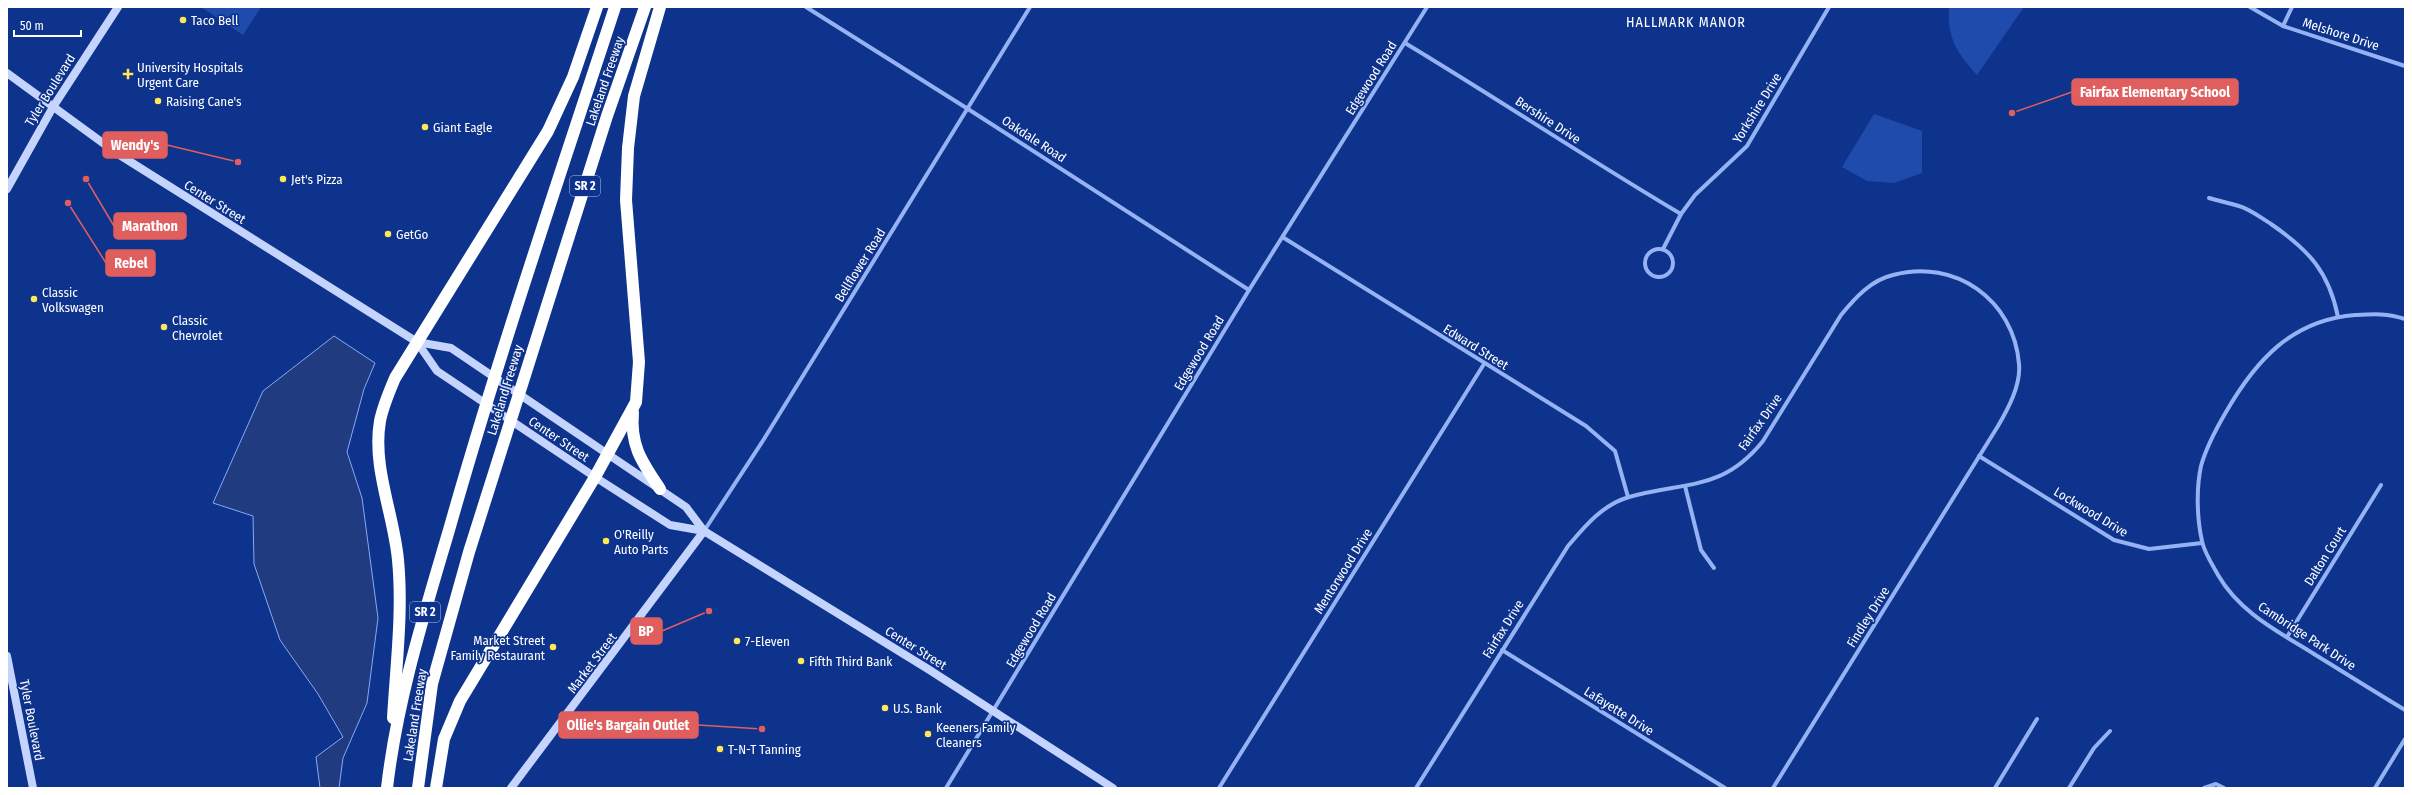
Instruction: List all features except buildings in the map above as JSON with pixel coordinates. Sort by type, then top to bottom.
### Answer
[{"type":"highway","points":[[390,757],[400,595],[398,559],[379,446],[380,422],[385,400],[395,378],[548,131],[573,77],[597,7]]},
{"type":"highway","name":"Lakeland Freeway","points":[[387,788],[390,757],[411,663],[474,439],[616,7]]},
{"type":"highway","name":"Lakeland Freeway","points":[[418,788],[432,684],[469,552],[607,116],[645,7]]},
{"type":"highway","points":[[436,788],[444,739],[460,701],[594,477],[633,409],[638,394],[639,362],[626,200],[628,148],[634,96],[660,7]]},
{"type":"highway","points":[[633,409],[631,429],[634,445],[645,466],[660,489]]},
{"type":"main road","name":"Tyler Boulevard","points":[[7,189],[53,107],[118,7]]},
{"type":"main road","name":"Center Street","points":[[7,73],[110,148],[171,188],[417,342],[451,348],[686,507],[704,531]]},
{"type":"main road","name":"Center Street","points":[[417,342],[437,371],[594,477],[670,524],[704,531],[1113,788]]},
{"type":"main road","name":"Market Street","points":[[511,788],[704,531]]},
{"type":"main road","name":"Tyler Boulevard","points":[[7,656],[33,788]]},
{"type":"street","name":"Oakdale Road","points":[[806,7],[968,108],[1249,290]]},
{"type":"street","name":"Bellflower Road","points":[[704,531],[764,439],[1030,7]]},
{"type":"street","name":"Edgewood Road","points":[[946,788],[1249,290],[1284,238],[1427,7]]},
{"type":"street","name":"Yorkshire Drive","points":[[1663,249],[1681,214],[1695,195],[1747,146],[1829,7]]},
{"type":"street","name":"Melshore Drive","points":[[2250,7],[2283,26],[2405,66]]},
{"type":"street","points":[[2283,26],[2292,7]]},
{"type":"street","name":"Bershire Drive","points":[[1405,43],[1500,100],[1607,170],[1681,214]]},
{"type":"street","points":[[2209,198],[2240,206],[2280,230],[2300,246],[2325,277],[2333,294],[2338,318]]},
{"type":"street","name":"Edward Street","points":[[1284,238],[1484,364],[1586,426],[1615,451],[1628,498]]},
{"type":"street","points":[[1663,249],[1672,256],[1673,267],[1666,276],[1655,277],[1647,270],[1646,259],[1652,250],[1663,249]]},
{"type":"street","name":"Fairfax Drive","points":[[1416,788],[1568,546],[1585,525],[1606,509],[1628,498],[1712,479],[1734,469],[1750,457],[1772,427],[1841,315],[1852,301],[1878,281],[1893,275],[1919,270],[1944,273],[1973,286],[2001,311],[2014,337],[2019,365],[2014,392],[2008,409],[1979,456]]},
{"type":"street","name":"Cambridge Park Drive","points":[[2405,319],[2384,314],[2338,318],[2317,322],[2283,341],[2260,363],[2233,400],[2210,443],[2201,467],[2198,502],[2202,543],[2219,577],[2242,604],[2263,623],[2405,710]]},
{"type":"street","name":"Mentorwood Drive","points":[[1219,788],[1484,364]]},
{"type":"street","name":"Lockwood Drive","points":[[1979,456],[2114,540],[2149,549],[2202,543]]},
{"type":"street","name":"Findley Drive","points":[[1773,788],[1979,456]]},
{"type":"street","name":"Dalton Court","points":[[2287,637],[2381,485]]},
{"type":"street","points":[[1685,486],[1701,550],[1714,568]]},
{"type":"street","name":"Lafayette Drive","points":[[1502,650],[1725,788]]},
{"type":"street","points":[[1995,788],[2037,719]]},
{"type":"street","points":[[2069,788],[2094,748],[2110,731]]},
{"type":"street","points":[[2375,788],[2405,739]]},
{"type":"street","points":[[2204,788],[2216,784],[2224,788]]},
{"type":"shaded area","points":[[201,7],[261,7],[243,35]]},
{"type":"shaded area","points":[[1949,7],[2024,7],[1977,75],[1959,52],[1955,44],[1950,28]]},
{"type":"shaded area","points":[[1874,114],[1922,131],[1922,173],[1894,183],[1867,181],[1842,167]]},
{"type":"shaded area","points":[[334,336],[375,363],[364,389],[347,452],[362,498],[378,618],[367,703],[343,758],[339,788],[320,788],[316,757],[343,737],[318,694],[280,640],[254,564],[253,516],[213,503],[263,391]]},
{"type":"place","name":"Taco Bell","points":[[183,20]]},
{"type":"place","name":"University Hospitals Urgent Care","points":[[128,74]]},
{"type":"place","name":"Raising Cane's","points":[[158,101]]},
{"type":"place","name":"Fairfax Elementary School","points":[[2012,113]]},
{"type":"place","name":"Giant Eagle","points":[[425,127]]},
{"type":"place","name":"Wendy's","points":[[238,162]]},
{"type":"place","name":"Marathon","points":[[86,179]]},
{"type":"place","name":"Jet's Pizza","points":[[283,179]]},
{"type":"place","name":"Rebel","points":[[68,203]]},
{"type":"place","name":"GetGo","points":[[388,234]]},
{"type":"place","name":"Classic Volkswagen","points":[[34,299]]},
{"type":"place","name":"Classic Chevrolet","points":[[164,327]]},
{"type":"place","name":"O'Reilly Auto Parts","points":[[606,541]]},
{"type":"place","name":"BP","points":[[709,611]]},
{"type":"place","name":"7-Eleven","points":[[737,641]]},
{"type":"place","name":"Market Street Family Restaurant","points":[[553,647]]},
{"type":"place","name":"Fifth Third Bank","points":[[801,661]]},
{"type":"place","name":"U.S. Bank","points":[[885,708]]},
{"type":"place","name":"Ollie's Bargain Outlet","points":[[762,729]]},
{"type":"place","name":"Keeners Family Cleaners","points":[[928,734]]},
{"type":"place","name":"T-N-T Tanning","points":[[720,749]]},
{"type":"district","name":"HALLMARK MANOR","points":[[1686,22]]}]
